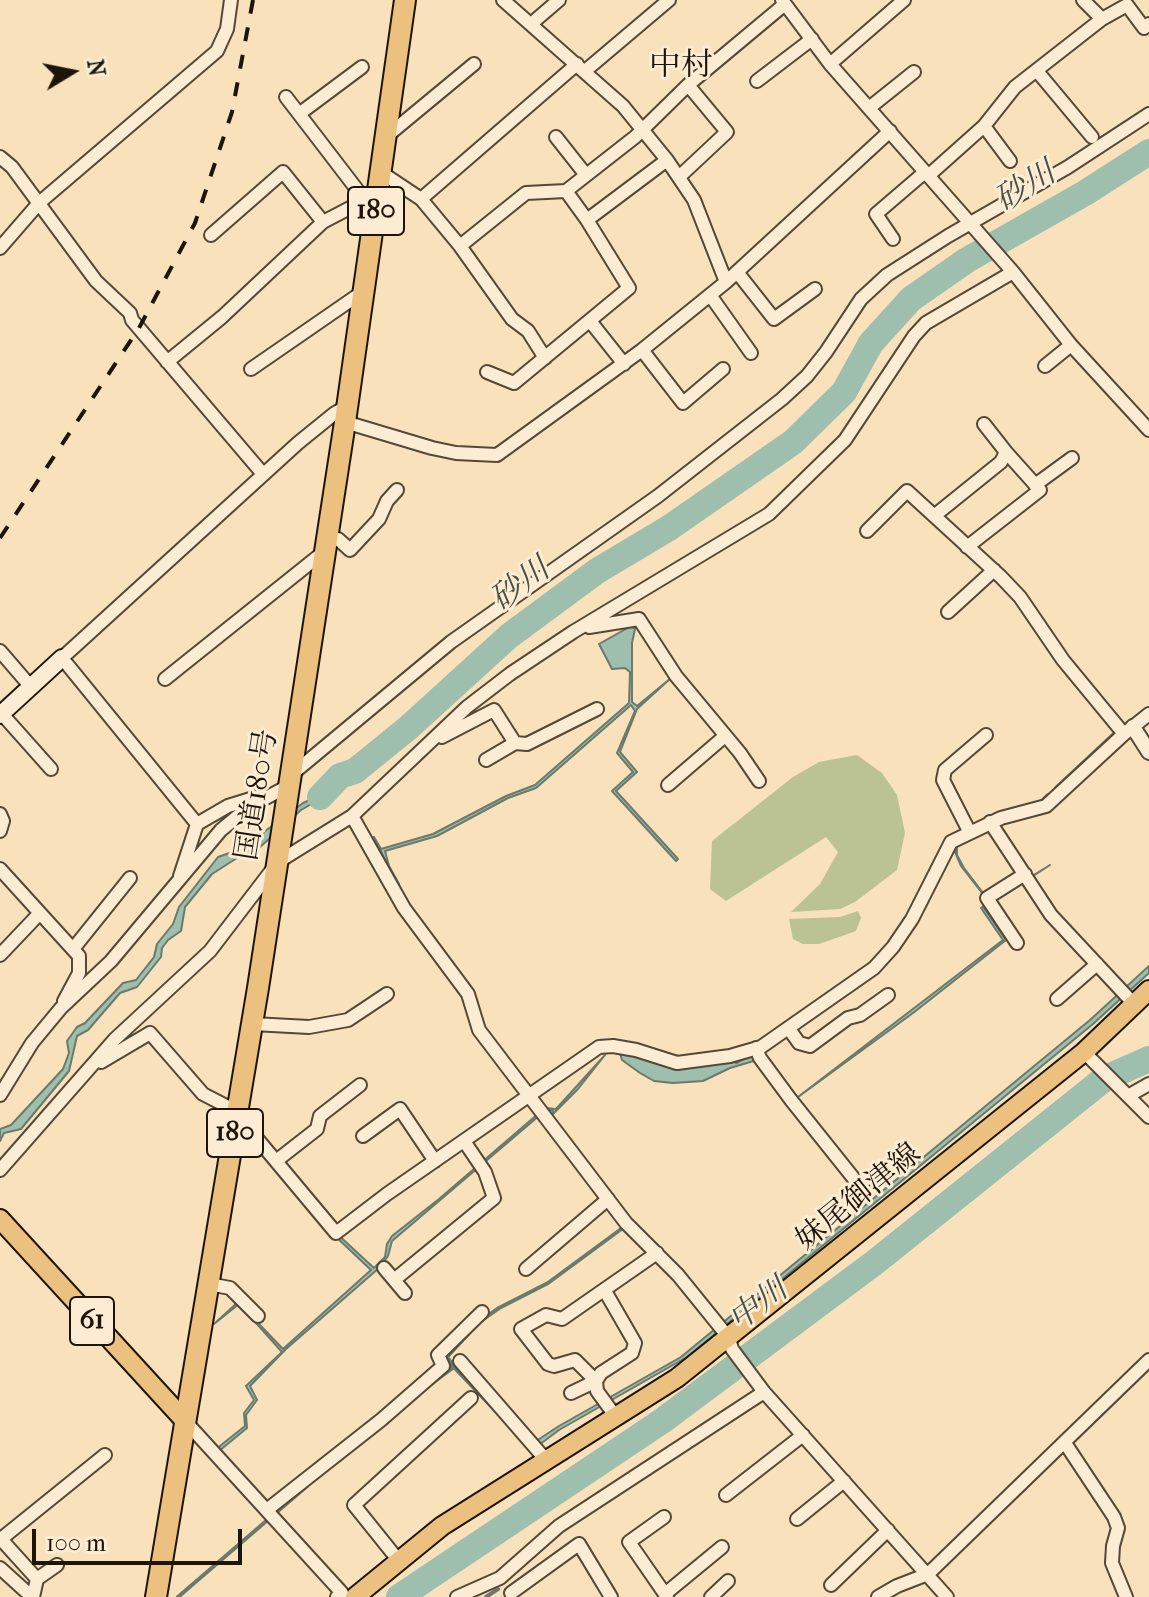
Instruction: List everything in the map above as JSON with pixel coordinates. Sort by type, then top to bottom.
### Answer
[{"type":"highway","name":"国道180号","points":[[156,1597],[253,1024],[279,853],[285,787],[364,291],[371,201],[382,173],[405,0]]},
{"type":"main road","points":[[1,715],[62,658]]},
{"type":"main road","name":"妹尾御津線","points":[[355,1597],[442,1526],[731,1343],[1087,1055],[1149,990]]},
{"type":"main road","name":"61","points":[[0,1219],[186,1422]]},
{"type":"street","points":[[0,248],[39,203],[217,51],[227,29],[231,0]]},
{"type":"street","points":[[503,0],[623,106],[642,128],[694,200],[726,282]]},
{"type":"street","points":[[531,24],[559,0]]},
{"type":"street","points":[[421,199],[669,0]]},
{"type":"street","points":[[830,64],[904,0]]},
{"type":"street","points":[[1083,0],[1102,19]]},
{"type":"street","points":[[460,246],[526,193],[566,191],[635,137],[688,85],[784,2],[830,64],[1010,270],[1071,345],[1147,425]]},
{"type":"street","points":[[893,239],[876,214],[984,126],[1015,87],[1102,19],[1127,5],[1144,28],[1149,24]]},
{"type":"street","points":[[757,81],[812,39]]},
{"type":"street","points":[[387,136],[474,64]]},
{"type":"street","points":[[299,114],[362,67]]},
{"type":"street","points":[[1037,71],[1092,137]]},
{"type":"street","points":[[869,108],[914,72]]},
{"type":"street","points":[[679,177],[727,132],[688,85]]},
{"type":"street","points":[[167,362],[222,317],[323,222],[371,201],[286,97]]},
{"type":"street","points":[[0,1095],[32,1043],[61,1008],[111,961],[228,822],[285,787],[451,642],[658,496],[782,399],[817,364],[871,287],[1149,114]]},
{"type":"street","points":[[984,126],[1010,161]]},
{"type":"street","points":[[197,824],[62,658],[263,474],[335,413],[346,414],[444,450],[497,455],[624,364],[726,282],[890,131]]},
{"type":"street","points":[[556,137],[586,175]]},
{"type":"street","points":[[0,157],[12,167],[96,281],[130,313],[132,320],[263,474]]},
{"type":"street","points":[[587,220],[667,160]]},
{"type":"street","points":[[211,235],[283,172],[323,222]]},
{"type":"street","points":[[382,173],[421,199],[460,246],[512,319],[528,331],[545,358]]},
{"type":"street","points":[[487,372],[514,383],[629,288],[566,191]]},
{"type":"street","points":[[0,1170],[115,1039],[210,951],[279,853],[352,816],[467,707],[499,682],[580,628],[769,514],[845,440],[914,336],[926,323],[1010,270]]},
{"type":"street","points":[[737,272],[774,319],[815,289]]},
{"type":"street","points":[[251,369],[364,291]]},
{"type":"street","points":[[710,295],[751,353]]},
{"type":"street","points":[[590,321],[624,364]]},
{"type":"street","points":[[1045,366],[1071,345]]},
{"type":"street","points":[[642,350],[683,403],[723,369]]},
{"type":"street","points":[[967,547],[1040,490],[984,424]]},
{"type":"street","points":[[934,516],[1001,462],[1006,452]]},
{"type":"street","points":[[1035,485],[1072,458]]},
{"type":"street","points":[[165,679],[326,544],[338,539],[350,550],[379,519],[387,501],[397,490]]},
{"type":"street","points":[[867,531],[907,491],[1020,597],[1063,660],[1149,752]]},
{"type":"street","points":[[948,612],[994,570]]},
{"type":"street","points":[[580,628],[639,619],[676,676],[759,781]]},
{"type":"street","points":[[0,651],[31,687]]},
{"type":"street","points":[[486,760],[515,743],[527,744],[597,709]]},
{"type":"street","points":[[430,742],[494,710],[515,743]]},
{"type":"street","points":[[89,1070],[150,1033],[203,1094],[249,1129],[336,1233],[599,1047],[636,1050],[677,1063],[730,1056],[756,1048],[789,1029],[874,968],[893,947],[927,893],[951,842],[990,822],[1046,806],[1149,714]]},
{"type":"street","points":[[1,715],[51,769]]},
{"type":"street","points":[[969,831],[943,780],[945,770],[986,735]]},
{"type":"street","points":[[668,785],[725,736]]},
{"type":"street","points":[[180,880],[197,824],[228,806],[285,787]]},
{"type":"street","points":[[0,814],[3,821],[0,831]]},
{"type":"street","points":[[352,816],[404,908],[468,994],[479,1030],[529,1096],[626,1223],[678,1275],[731,1343],[764,1392],[947,1597]]},
{"type":"street","points":[[990,822],[1051,915],[1134,1004]]},
{"type":"street","points":[[0,869],[79,956],[81,965],[61,1008]]},
{"type":"street","points":[[1017,943],[987,898],[1025,874]]},
{"type":"street","points":[[73,949],[130,878]]},
{"type":"street","points":[[0,955],[39,914]]},
{"type":"street","points":[[1057,999],[1097,964]]},
{"type":"street","points":[[253,1024],[309,1027],[348,1020],[387,994]]},
{"type":"street","points":[[789,1029],[799,1043],[810,1046],[848,1018],[860,1015],[888,995]]},
{"type":"street","points":[[756,1048],[791,1100],[859,1185],[868,1178]]},
{"type":"street","points":[[1087,1055],[1149,1117]]},
{"type":"street","points":[[1128,1096],[1149,1084]]},
{"type":"street","points":[[276,1161],[317,1129],[320,1116],[360,1085]]},
{"type":"street","points":[[363,1136],[400,1109],[435,1161]]},
{"type":"street","points":[[394,1280],[494,1198],[485,1172],[464,1141]]},
{"type":"street","points":[[526,1269],[608,1199]]},
{"type":"street","points":[[616,1417],[597,1391],[596,1381],[575,1360],[554,1366],[548,1364],[521,1329],[546,1315],[562,1319],[657,1253]]},
{"type":"street","points":[[384,1268],[405,1293]]},
{"type":"street","points":[[209,1284],[230,1288],[258,1316]]},
{"type":"street","points":[[571,1393],[596,1381],[601,1373],[632,1353],[635,1343],[605,1291]]},
{"type":"street","points":[[271,1513],[443,1366],[438,1355],[482,1312]]},
{"type":"street","points":[[878,1597],[928,1574],[1149,1360]]},
{"type":"street","points":[[460,1361],[546,1460]]},
{"type":"street","points":[[457,1597],[500,1578],[559,1526],[764,1392]]},
{"type":"street","points":[[399,1561],[354,1505],[471,1398]]},
{"type":"street","points":[[186,1422],[342,1593],[337,1597]]},
{"type":"street","points":[[726,1495],[803,1435]]},
{"type":"street","points":[[1065,1443],[1114,1517],[1118,1528],[1112,1563],[1126,1597]]},
{"type":"street","points":[[37,1579],[0,1538],[105,1455]]},
{"type":"street","points":[[797,1519],[844,1481]]},
{"type":"street","points":[[664,1517],[629,1542],[666,1596],[722,1547]]},
{"type":"street","points":[[831,1585],[888,1530]]},
{"type":"street","points":[[500,1578],[513,1595],[579,1544],[611,1597]]},
{"type":"street","points":[[0,1568],[32,1597],[37,1579],[57,1565]]},
{"type":"street","points":[[711,1597],[728,1581]]},
{"type":"green space","points":[[857,755],[882,773],[897,795],[905,833],[897,870],[855,902],[840,909],[791,912],[820,884],[838,852],[826,837],[726,901],[710,889],[712,841],[793,777],[819,762]]},
{"type":"green space","points":[[858,911],[861,918],[856,931],[819,944],[803,944],[793,939],[789,919],[840,917]]},
{"type":"shaded area","points":[[631,626],[635,629],[632,643],[632,702],[637,706],[671,678],[637,709],[620,752],[637,772],[616,791],[678,859],[676,861],[612,791],[633,772],[617,753],[635,711],[631,705],[536,788],[508,798],[437,836],[385,851],[397,885],[374,837],[381,849],[433,834],[506,796],[535,785],[629,703],[630,672],[625,668],[612,669],[599,644]]},
{"type":"shaded area","points":[[343,767],[344,776],[329,794],[301,810],[259,848],[212,874],[185,907],[181,931],[168,940],[162,948],[161,957],[137,987],[120,993],[88,1030],[77,1036],[69,1071],[21,1129],[4,1133],[0,1141],[0,1129],[11,1125],[63,1069],[69,1053],[67,1041],[77,1027],[85,1023],[123,983],[136,980],[154,957],[157,944],[173,924],[179,907],[218,857],[241,849],[303,803],[319,796],[332,774]]},
{"type":"shaded area","points":[[957,843],[957,855],[964,868],[990,902],[1050,865],[984,908],[1006,940],[794,1100],[1003,940],[981,908],[989,902],[961,866],[955,852]]},
{"type":"shaded area","points":[[1149,966],[1149,973],[1093,1024],[687,1357],[559,1430],[531,1451],[527,1447],[681,1357],[1090,1020]]},
{"type":"shaded area","points":[[620,1053],[682,1067],[728,1060],[737,1063],[750,1055],[757,1060],[703,1081],[673,1083],[654,1081],[622,1060]]},
{"type":"shaded area","points":[[605,1055],[553,1114],[550,1110],[540,1115],[392,1241],[388,1256],[379,1268],[286,1349],[250,1386],[257,1400],[246,1415],[247,1428],[219,1451],[215,1450],[245,1426],[244,1413],[254,1400],[246,1386],[282,1352],[239,1304],[214,1324],[238,1302],[283,1349],[371,1270],[334,1235],[336,1233],[374,1268],[385,1257],[392,1236],[539,1113],[546,1108],[556,1109]]},
{"type":"waterway","name":"砂川","points":[[320,797],[340,776],[355,771],[408,728],[509,636],[597,571],[669,528],[793,442],[844,392],[871,343],[911,299],[967,260],[1085,193],[1149,152]]},
{"type":"waterway","points":[[1056,788],[1116,732]]},
{"type":"waterway","points":[[1039,804],[1048,795]]},
{"type":"waterway","name":"中川","points":[[399,1597],[662,1421],[874,1263],[1104,1079],[1149,1059]]},
{"type":"waterway","points":[[479,1322],[548,1283],[624,1227]]},
{"type":"waterway","points":[[454,1367],[447,1357],[470,1332]]},
{"type":"waterway","points":[[431,1384],[454,1367],[494,1409]]},
{"type":"waterway","points":[[178,1597],[307,1486]]},
{"type":"waterway","points":[[486,1597],[498,1589]]},
{"type":"railway","points":[[0,538],[139,328],[195,223],[232,112],[253,0]]},
{"type":"district","name":"中村","points":[[681,67]]}]
